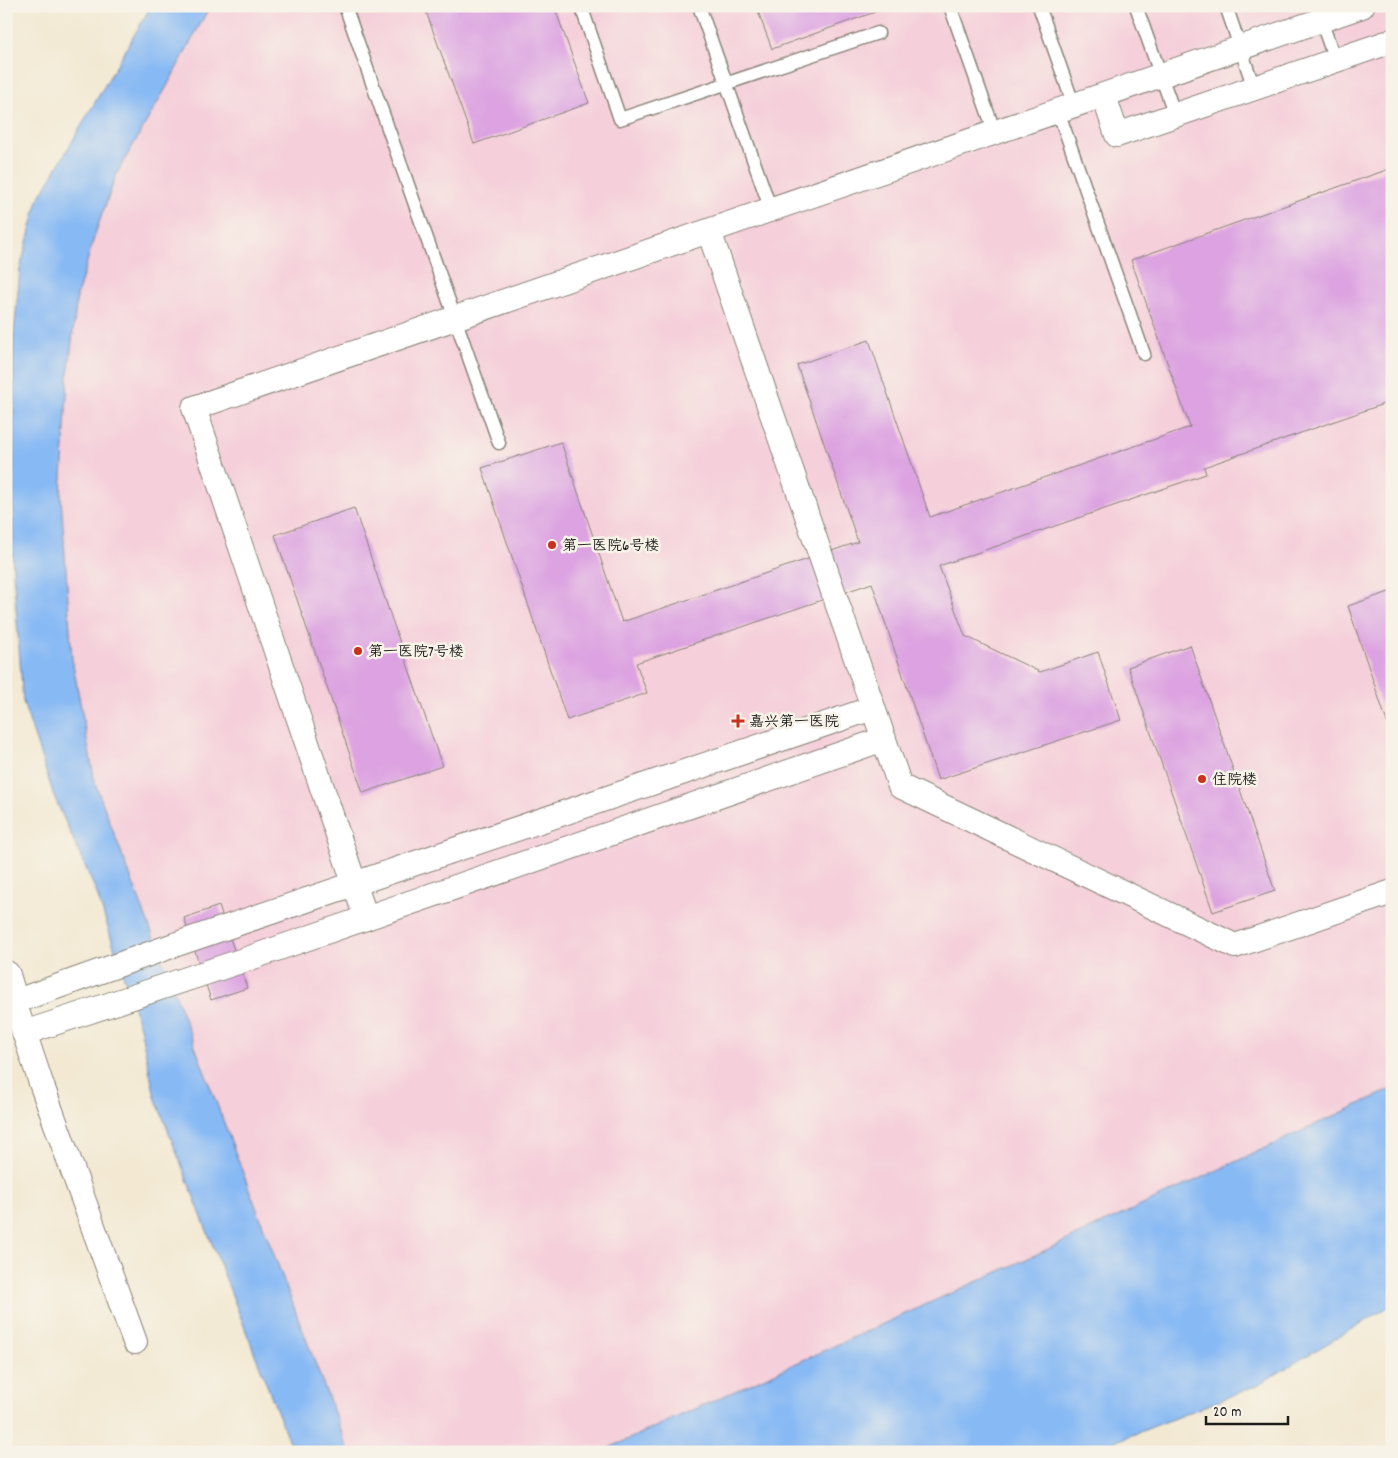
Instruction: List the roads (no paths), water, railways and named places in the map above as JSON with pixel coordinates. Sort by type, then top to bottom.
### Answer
[{"type":"street","points":[[366,918],[194,408],[1241,48],[1318,13],[1362,6]]},
{"type":"street","points":[[1104,96],[1117,135],[1392,41]]},
{"type":"street","points":[[709,231],[900,786],[1235,946],[1392,892]]},
{"type":"street","points":[[14,1002],[177,944],[873,708]]},
{"type":"street","points":[[24,1033],[884,740]]},
{"type":"street","points":[[6,975],[24,1033],[135,1342]]},
{"type":"lane","points":[[345,6],[499,443]]},
{"type":"lane","points":[[581,6],[620,119],[878,33]]},
{"type":"lane","points":[[700,6],[771,210]]},
{"type":"lane","points":[[950,6],[995,133]]},
{"type":"lane","points":[[1039,6],[1066,109],[1144,354]]},
{"type":"lane","points":[[1136,6],[1176,115]]},
{"type":"lane","points":[[1226,6],[1254,88]]},
{"type":"lane","points":[[1318,13],[1335,60]]},
{"type":"water","points":[[151,6],[210,6],[117,173],[96,231],[77,296],[68,377],[61,496],[72,659],[95,783],[349,1452],[293,1452],[155,1097],[140,1027],[96,891],[54,796],[23,702],[12,555],[14,335],[20,269],[38,200]]},
{"type":"water","points":[[1392,1089],[1392,1305],[1256,1386],[1089,1452],[600,1452],[1033,1256]]},
{"type":"place","name":"第一医院6号楼","points":[[552,545]]},
{"type":"place","name":"第一医院7号楼","points":[[358,651]]},
{"type":"place","name":"嘉兴第一医院","points":[[738,721]]},
{"type":"place","name":"住院楼","points":[[1202,779]]}]
